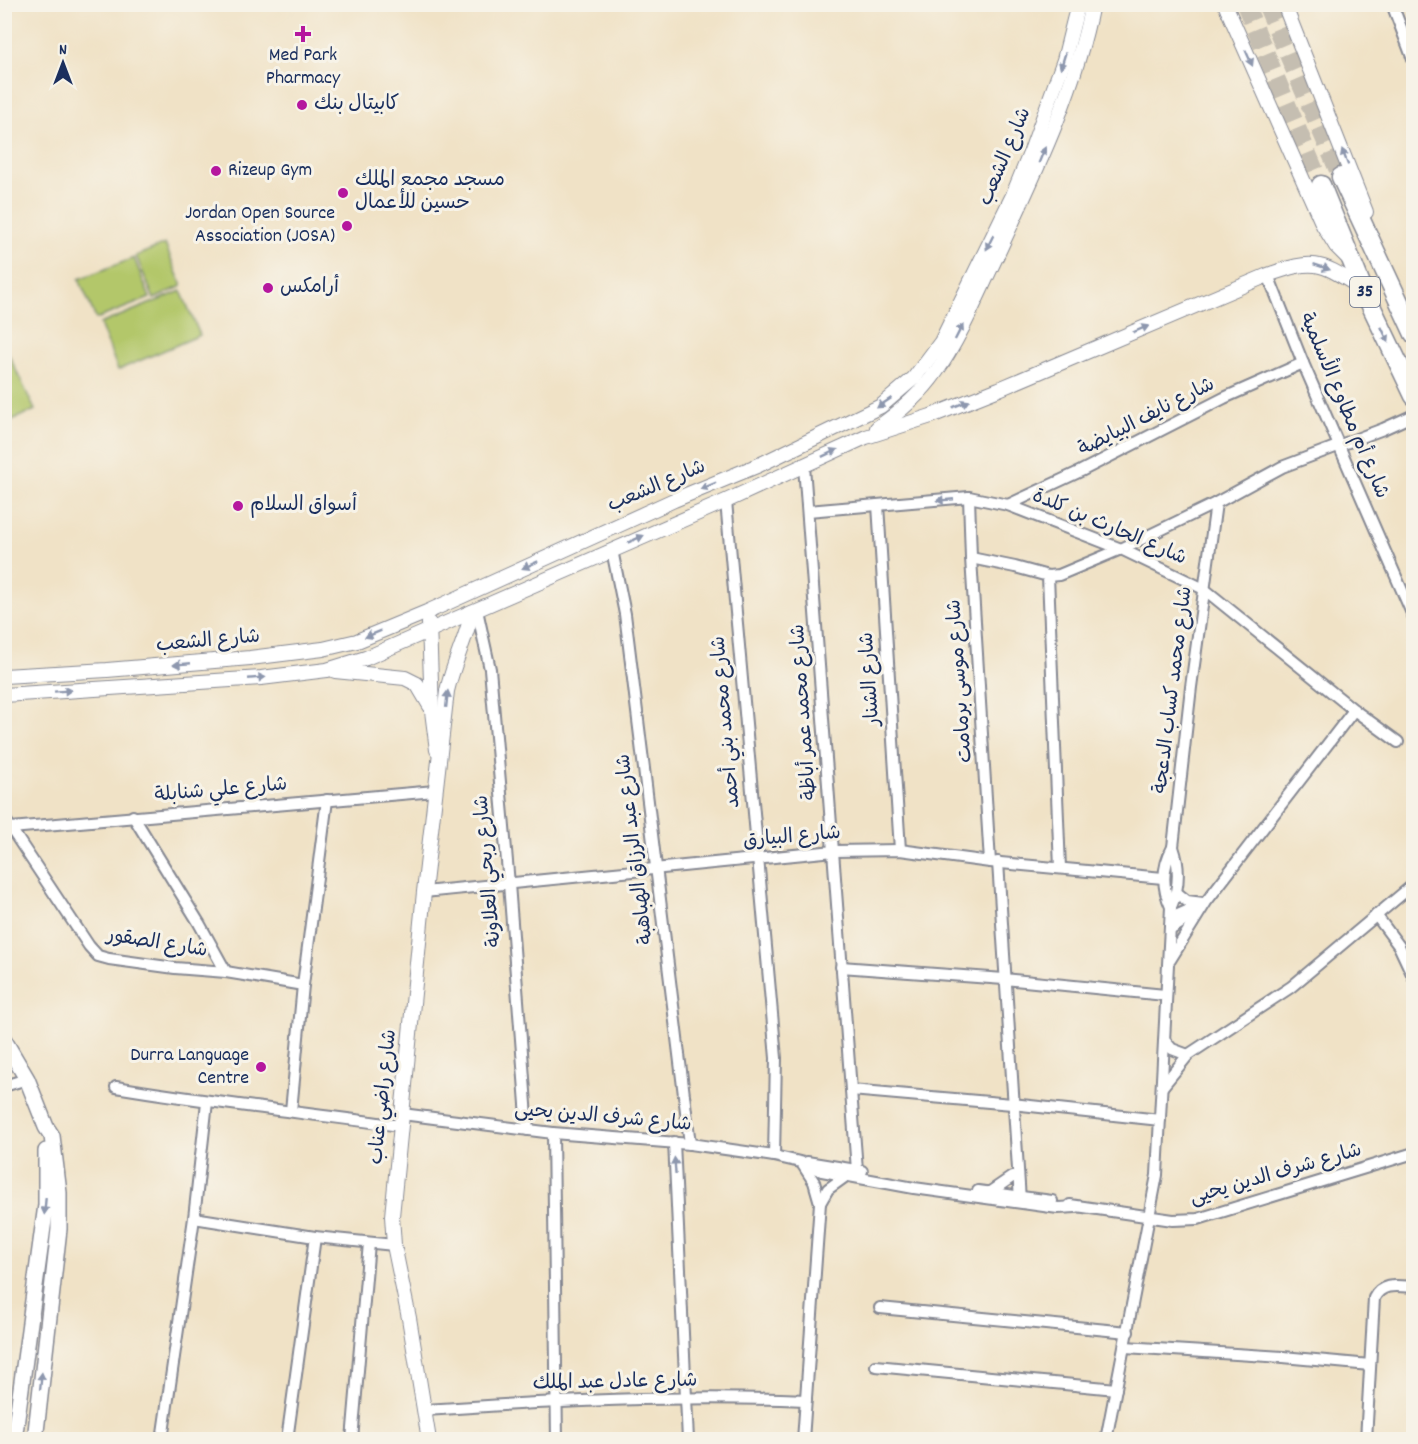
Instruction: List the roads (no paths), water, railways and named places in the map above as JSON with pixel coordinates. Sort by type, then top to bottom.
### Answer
[{"type":"highway","name":"35","points":[[1341,177],[1375,252],[1409,314],[1413,334]]},
{"type":"highway","name":"35","points":[[1321,185],[1352,262],[1413,396]]},
{"type":"main road","points":[[4,1040],[27,1078],[53,1142],[60,1210],[35,1440]]},
{"type":"main road","points":[[14,1440],[46,1205],[46,1127]]},
{"type":"street","name":"شارع الشعب","points":[[4,676],[179,664],[323,650],[357,641],[428,612],[674,500],[759,465],[881,406],[922,369],[941,342],[1013,195],[1064,60],[1078,4]]},
{"type":"street","name":"شارع الشعب","points":[[866,436],[905,408],[937,371],[951,348],[1039,163],[1074,70],[1092,4]]},
{"type":"street","points":[[1225,4],[1323,225],[1336,246],[1352,262]]},
{"type":"street","points":[[1284,4],[1371,226],[1375,252]]},
{"type":"street","points":[[1392,4],[1413,62]]},
{"type":"street","name":"شارع الشعب","points":[[4,695],[261,678],[327,670],[366,658],[429,631],[726,501],[866,436],[931,416],[1268,275],[1303,264],[1312,264],[1323,266],[1364,289]]},
{"type":"street","name":"شارع أم مطاوع الأسلمية","points":[[1268,275],[1303,363],[1413,618]]},
{"type":"street","name":"شارع نايف البيايضة","points":[[1008,506],[1213,403],[1303,363]]},
{"type":"street","points":[[971,558],[1048,576],[1075,570],[1216,503],[1282,467],[1411,417]]},
{"type":"street","name":"شارع محمد عمر أباظة","points":[[804,465],[857,1170]]},
{"type":"street","name":"شارع الحارث بن كلدة","points":[[808,511],[969,497],[1008,506],[1120,549],[1204,589],[1354,710],[1398,741]]},
{"type":"street","name":"شارع موسى برمامت","points":[[969,497],[971,558],[1016,1161],[1015,1199]]},
{"type":"street","points":[[674,500],[681,501],[685,507],[685,514],[681,519]]},
{"type":"street","name":"شارع محمد بني أحمد","points":[[726,501],[776,1058],[774,1156]]},
{"type":"street","name":"شارع محمد كساب الدعجة","points":[[1106,1440],[1157,1175],[1171,912],[1177,893],[1179,874],[1173,847],[1216,503]]},
{"type":"street","name":"شارع الشنار","points":[[878,506],[900,850]]},
{"type":"street","name":"شارع عبد الرزاق الهباهبة","points":[[612,550],[626,614],[690,1144]]},
{"type":"street","points":[[1048,576],[1060,868]]},
{"type":"street","name":"شارع راضي عناب","points":[[429,1440],[394,1245],[392,1216],[424,892],[447,691],[451,671],[474,611]]},
{"type":"street","name":"شارع ربحي العلاونة","points":[[474,611],[490,669],[528,1130]]},
{"type":"street","name":"شارع راضي عناب","points":[[428,612],[434,740],[439,757]]},
{"type":"street","points":[[327,670],[405,678],[417,684],[432,711]]},
{"type":"street","points":[[1168,964],[1178,944],[1206,902],[1354,710]]},
{"type":"street","name":"شارع علي شنابلة","points":[[11,828],[435,791]]},
{"type":"street","points":[[291,1111],[303,985],[327,800]]},
{"type":"street","points":[[133,816],[199,923],[226,972]]},
{"type":"street","name":"شارع الصقور","points":[[4,818],[89,946],[98,956],[175,968],[226,972],[303,985]]},
{"type":"street","name":"شارع محمد كساب الدعجة","points":[[1171,912],[1163,878],[1166,861],[1173,847]]},
{"type":"street","name":"شارع البيارق","points":[[424,892],[834,851],[900,850],[994,862],[1163,878]]},
{"type":"street","points":[[1162,1087],[1188,1055],[1291,987],[1413,884]]},
{"type":"street","points":[[1177,893],[1186,902],[1206,902]]},
{"type":"street","points":[[1171,912],[1206,902]]},
{"type":"street","points":[[1170,930],[1192,916],[1206,902]]},
{"type":"street","points":[[1376,915],[1410,957],[1413,978]]},
{"type":"street","points":[[841,967],[1004,979],[1166,995]]},
{"type":"street","points":[[1165,1041],[1172,1049],[1188,1055]]},
{"type":"street","points":[[4,1086],[27,1078]]},
{"type":"street","name":"شارع شرف الدين يحيى","points":[[116,1087],[207,1102],[291,1111],[690,1144],[774,1156],[826,1168],[846,1176],[990,1192],[1015,1199],[1036,1198],[1076,1207],[1173,1220],[1197,1219],[1413,1153]]},
{"type":"street","points":[[851,1090],[1160,1120]]},
{"type":"street","points":[[162,1440],[194,1218],[207,1102]]},
{"type":"street","points":[[553,1133],[557,1440]]},
{"type":"street","points":[[674,1142],[688,1440]]},
{"type":"street","points":[[800,1162],[814,1182],[820,1203],[802,1440]]},
{"type":"street","points":[[814,1182],[826,1168]]},
{"type":"street","name":"شارع شرف الدين يحيى","points":[[826,1168],[857,1170],[887,1180],[1015,1199],[1064,1209],[1076,1207]]},
{"type":"street","points":[[820,1203],[828,1190],[846,1176]]},
{"type":"street","points":[[990,1192],[1016,1177],[1036,1198]]},
{"type":"street","points":[[194,1218],[315,1237],[394,1245]]},
{"type":"street","points":[[287,1440],[315,1237]]},
{"type":"street","points":[[352,1440],[369,1243]]},
{"type":"street","points":[[1366,1440],[1372,1306],[1376,1294],[1386,1287],[1413,1287]]},
{"type":"street","points":[[880,1308],[1128,1332]]},
{"type":"street","points":[[1125,1347],[1370,1365]]},
{"type":"street","points":[[876,1366],[1116,1389]]},
{"type":"street","name":"شارع عادل عبد الملك","points":[[425,1410],[556,1401],[806,1400]]},
{"type":"tunnel","points":[[1245,4],[1321,185]]},
{"type":"tunnel","points":[[1266,4],[1341,177]]},
{"type":"place","name":"Med Park Pharmacy","points":[[303,34]]},
{"type":"place","name":"كابيتال بنك","points":[[302,105]]},
{"type":"place","name":"Rizeup Gym","points":[[216,171]]},
{"type":"place","name":"مسجد مجمع الملك حسين للأعمال","points":[[343,193]]},
{"type":"place","name":"Jordan Open Source Association (JOSA)","points":[[347,226]]},
{"type":"place","name":"أرامكس","points":[[268,288]]},
{"type":"place","name":"أسواق السلام","points":[[238,506]]},
{"type":"place","name":"Durra Language Centre","points":[[261,1067]]}]
